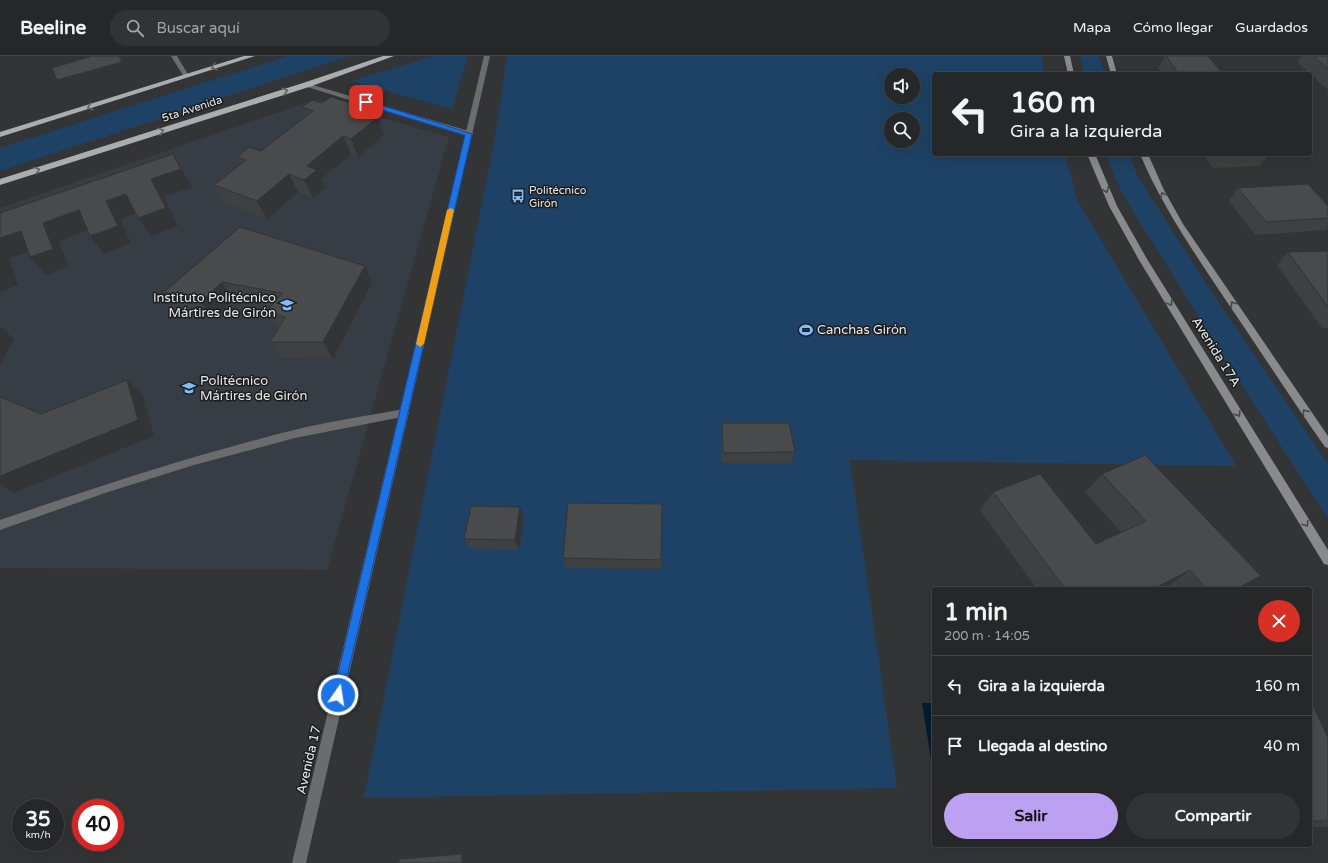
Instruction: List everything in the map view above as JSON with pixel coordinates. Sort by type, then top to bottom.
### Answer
[{"type":"highway","points":[[0,135],[251,56]]},
{"type":"highway","name":"5ta Avenida","points":[[0,182],[306,85],[390,56]]},
{"type":"main road","points":[[1066,56],[1070,72]]},
{"type":"main road","points":[[1109,56],[1113,72]]},
{"type":"main road","name":"Avenida 17A","points":[[1092,156],[1113,206],[1143,260],[1328,560]]},
{"type":"main road","points":[[1145,156],[1151,172],[1176,220],[1300,406],[1328,444]]},
{"type":"street","points":[[174,56],[186,76]]},
{"type":"street","name":"Avenida 17","points":[[299,863],[487,56]]},
{"type":"street","points":[[306,85],[469,134]]},
{"type":"street","points":[[0,525],[105,489],[194,461],[295,434],[404,413]]},
{"type":"shaded area","points":[[288,56],[350,56],[0,171],[0,148]]},
{"type":"shaded area","points":[[433,56],[468,56],[452,109],[351,81]]},
{"type":"shaded area","name":"Canchas Girón","points":[[507,56],[1041,56],[1045,72],[932,72],[932,156],[1066,156],[1077,200],[1236,466],[850,460],[897,788],[364,798],[496,132]]},
{"type":"shaded area","points":[[1080,56],[1099,56],[1104,72],[1084,72]]},
{"type":"shaded area","name":"Politécnico Mártires de Girón","points":[[317,99],[449,137],[327,570],[0,568],[0,208]]},
{"type":"shaded area","points":[[1108,156],[1130,156],[1137,175],[1201,276],[1328,464],[1328,519],[1131,208],[1111,167]]},
{"type":"shaded area","points":[[922,703],[932,703],[932,765]]},
{"type":"building","points":[[89,56],[119,56],[122,62],[57,80],[52,68]]},
{"type":"building","points":[[1166,56],[1208,56],[1221,72],[1178,72]]},
{"type":"building","points":[[1314,56],[1328,56],[1328,69]]},
{"type":"building","points":[[331,97],[374,110],[369,114],[378,117],[351,139],[343,136],[307,166],[317,170],[304,180],[289,174],[257,201],[214,185],[246,160],[237,157],[249,147],[261,151],[313,111],[302,107],[312,100],[322,103]]},
{"type":"building","points":[[173,154],[181,169],[151,179],[166,208],[138,218],[126,194],[106,201],[118,226],[90,236],[79,210],[43,223],[53,249],[30,257],[21,231],[0,238],[0,213]]},
{"type":"building","points":[[1308,184],[1328,206],[1328,218],[1266,222],[1238,188]]},
{"type":"building","points":[[240,227],[365,266],[323,342],[270,342],[285,317],[267,311],[282,293],[222,282],[201,302],[164,292]]},
{"type":"building","points":[[1328,251],[1328,307],[1288,252]]},
{"type":"building","points":[[127,380],[138,420],[0,476],[0,397],[41,414]]},
{"type":"building","points":[[722,423],[789,423],[795,452],[723,453]]},
{"type":"building","points":[[1145,455],[1261,576],[1240,587],[1205,587],[1190,570],[1157,587],[1064,587],[993,492],[1040,474],[1096,544],[1146,521],[1102,474]]},
{"type":"building","points":[[568,503],[662,504],[661,560],[563,558]]},
{"type":"building","points":[[471,506],[520,507],[515,540],[464,539]]},
{"type":"building","points":[[1312,703],[1328,738],[1328,821],[1312,821]]},
{"type":"building","points":[[462,854],[462,863],[399,863],[399,859]]},
{"type":"slow traffic","points":[[420,344],[451,210]]},
{"type":"place","name":"Politécnico Girón","points":[[518,196]]},
{"type":"place","name":"Instituto Politécnico Mártires de Girón","points":[[287,305]]},
{"type":"place","name":"Canchas Girón","points":[[806,330]]},
{"type":"place","name":"Politécnico Mártires de Girón","points":[[189,388]]},
{"type":"route","points":[[338,695],[469,134],[366,102]]}]
